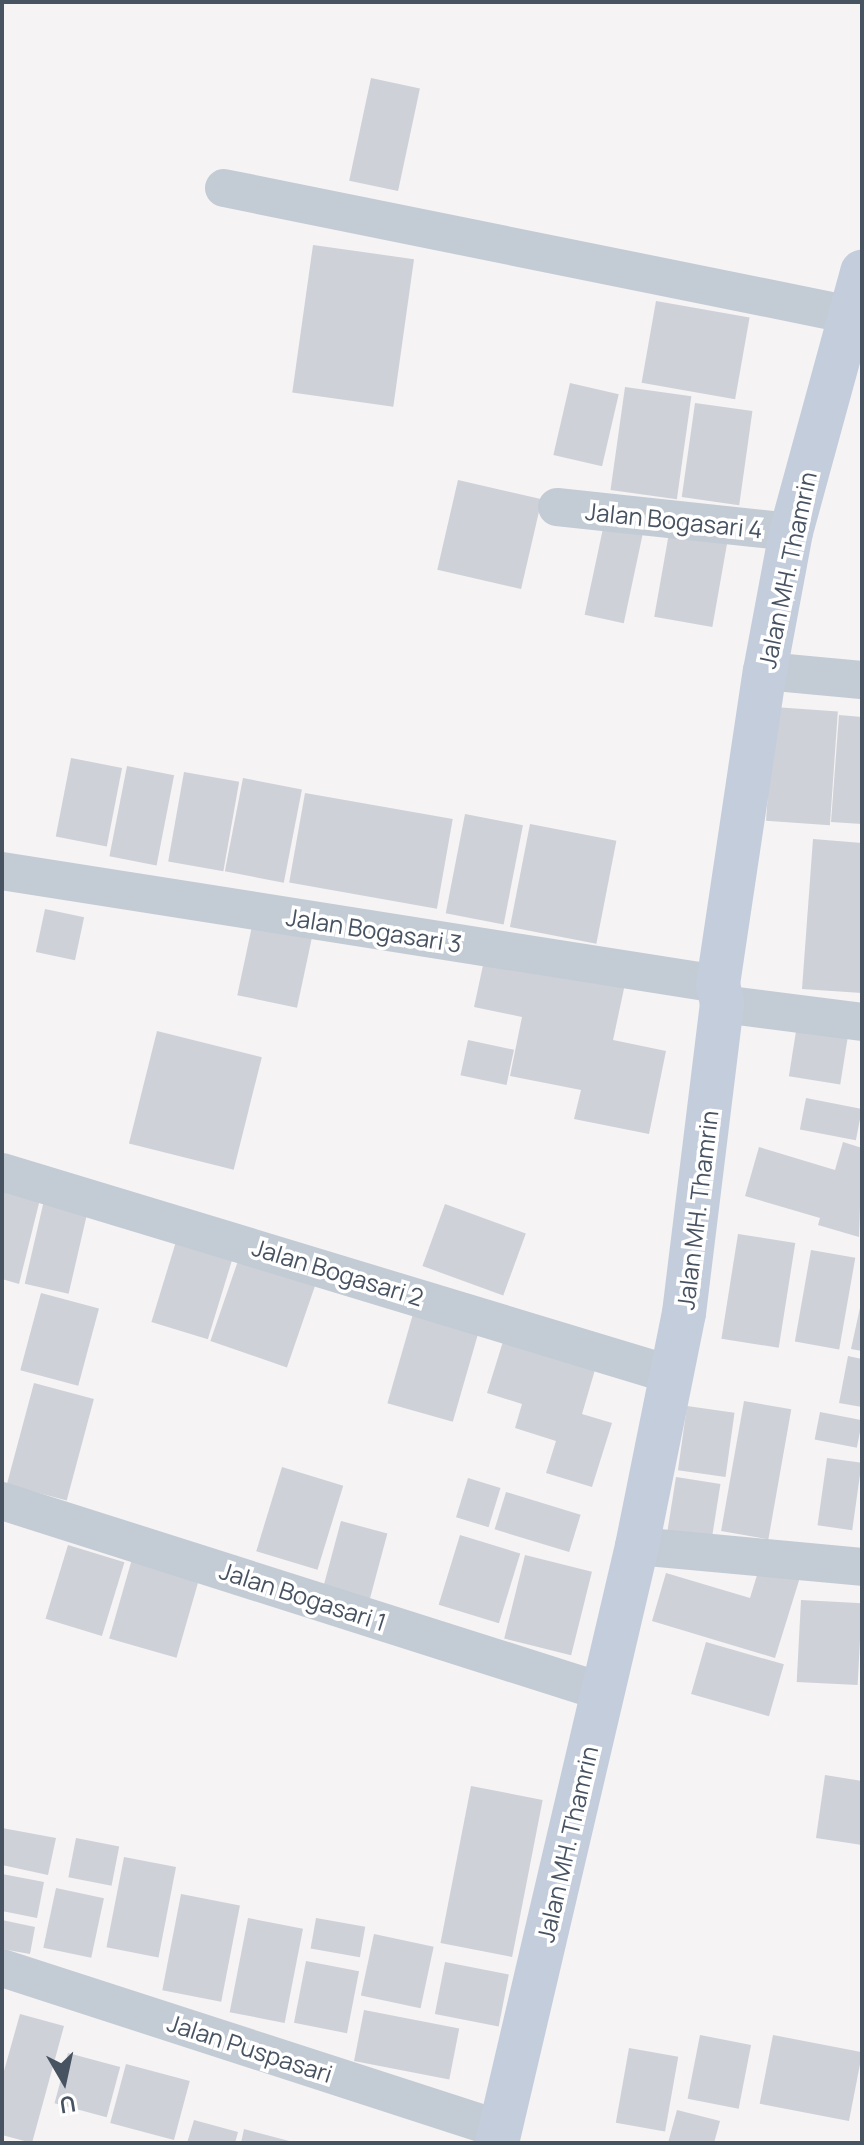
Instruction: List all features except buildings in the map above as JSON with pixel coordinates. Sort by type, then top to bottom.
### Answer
[{"type":"main road","name":"Jalan MH. Thamrin","points":[[498,2136],[637,1546],[672,1375],[765,671],[791,532],[862,272]]},
{"type":"street","points":[[224,188],[851,315]]},
{"type":"street","name":"Jalan Bogasari 4","points":[[557,507],[791,532]]},
{"type":"street","points":[[765,671],[862,680]]},
{"type":"street","name":"Jalan Bogasari 3","points":[[16,874],[720,994],[862,1022]]},
{"type":"street","name":"Jalan Bogasari 2","points":[[2,1172],[672,1375]]},
{"type":"street","name":"Jalan Bogasari 1","points":[[2,1501],[603,1692]]},
{"type":"street","points":[[637,1546],[862,1567]]},
{"type":"street","name":"Jalan Puspasari","points":[[2,1968],[498,2136]]}]
